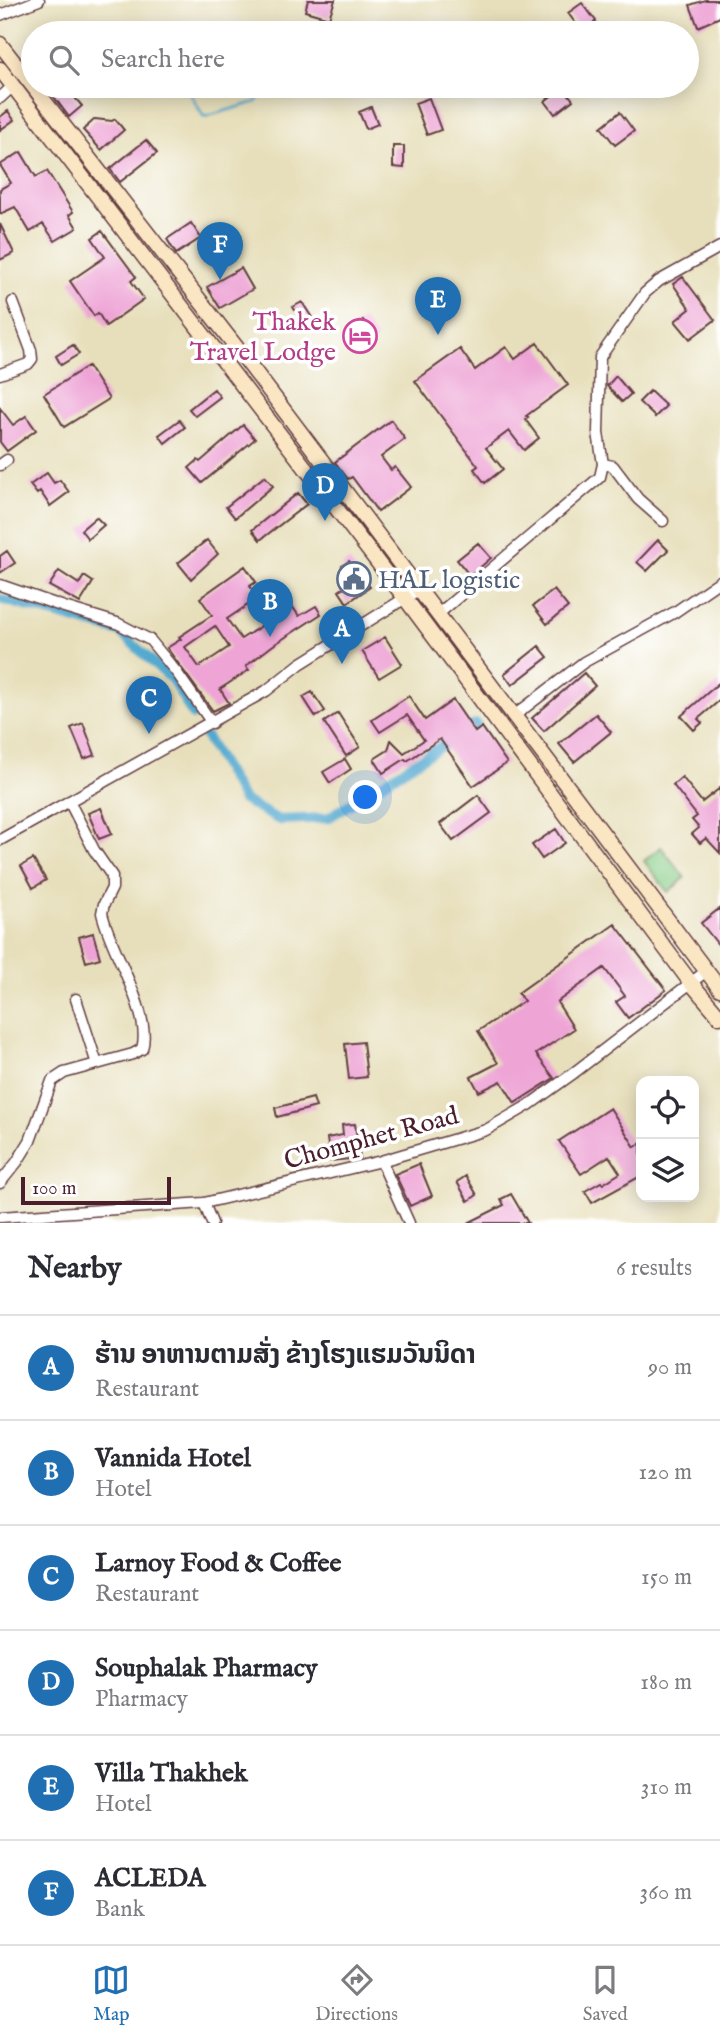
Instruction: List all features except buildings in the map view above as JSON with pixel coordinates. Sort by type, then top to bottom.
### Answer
[{"type":"main road","points":[[0,44],[21,71]]},
{"type":"main road","points":[[0,69],[21,96]]},
{"type":"main road","points":[[22,98],[412,594],[437,615],[720,989]]},
{"type":"main road","points":[[42,98],[237,348],[691,982],[720,1017]]},
{"type":"street","points":[[0,15],[39,0]]},
{"type":"street","points":[[0,98],[13,86]]},
{"type":"street","points":[[437,615],[600,477],[603,464],[598,433],[600,356],[645,293],[659,281],[720,247]]},
{"type":"street","points":[[0,374],[28,364],[32,359],[13,302]]},
{"type":"street","points":[[603,464],[613,466],[638,499],[663,521]]},
{"type":"street","points":[[514,716],[584,662],[675,612],[720,581]]},
{"type":"street","points":[[0,585],[117,622],[150,640],[212,723]]},
{"type":"street","points":[[0,840],[266,691],[300,664],[412,594]]},
{"type":"street","points":[[0,1183],[30,1141],[52,1081],[64,1073],[132,1054],[142,1048],[146,1037],[142,1018],[102,913],[112,888],[112,876],[94,850],[69,801]]},
{"type":"street","name":"Chomphet Road","points":[[0,1217],[204,1203],[381,1161],[486,1130],[571,1076],[705,972]]},
{"type":"street","points":[[76,999],[97,1064]]},
{"type":"street","points":[[381,1161],[409,1223]]},
{"type":"street","points":[[204,1203],[212,1223]]},
{"type":"green space","points":[[661,847],[685,878],[668,892],[644,861]]},
{"type":"waterway","points":[[193,98],[204,117],[256,102],[259,98]]},
{"type":"waterway","points":[[0,599],[120,632],[172,680],[193,715]]},
{"type":"waterway","points":[[206,737],[243,800],[279,820],[328,818],[476,724]]},
{"type":"place","name":"ACLEDA","points":[[220,280]]},
{"type":"place","name":"Villa Thakhek","points":[[438,335]]},
{"type":"place","name":"Thakek Travel Lodge","points":[[360,336]]},
{"type":"place","name":"Souphalak Pharmacy","points":[[325,521]]},
{"type":"place","name":"HAL logistic","points":[[354,579]]},
{"type":"place","name":"Vannida Hotel","points":[[270,637]]},
{"type":"place","name":"ຮ້ານ ອາຫານຕາມສັ່ງ ຂ້າງໂຮງແຮມວັນນິດາ","points":[[342,664]]},
{"type":"place","name":"Larnoy Food & Coffee","points":[[149,734]]}]
